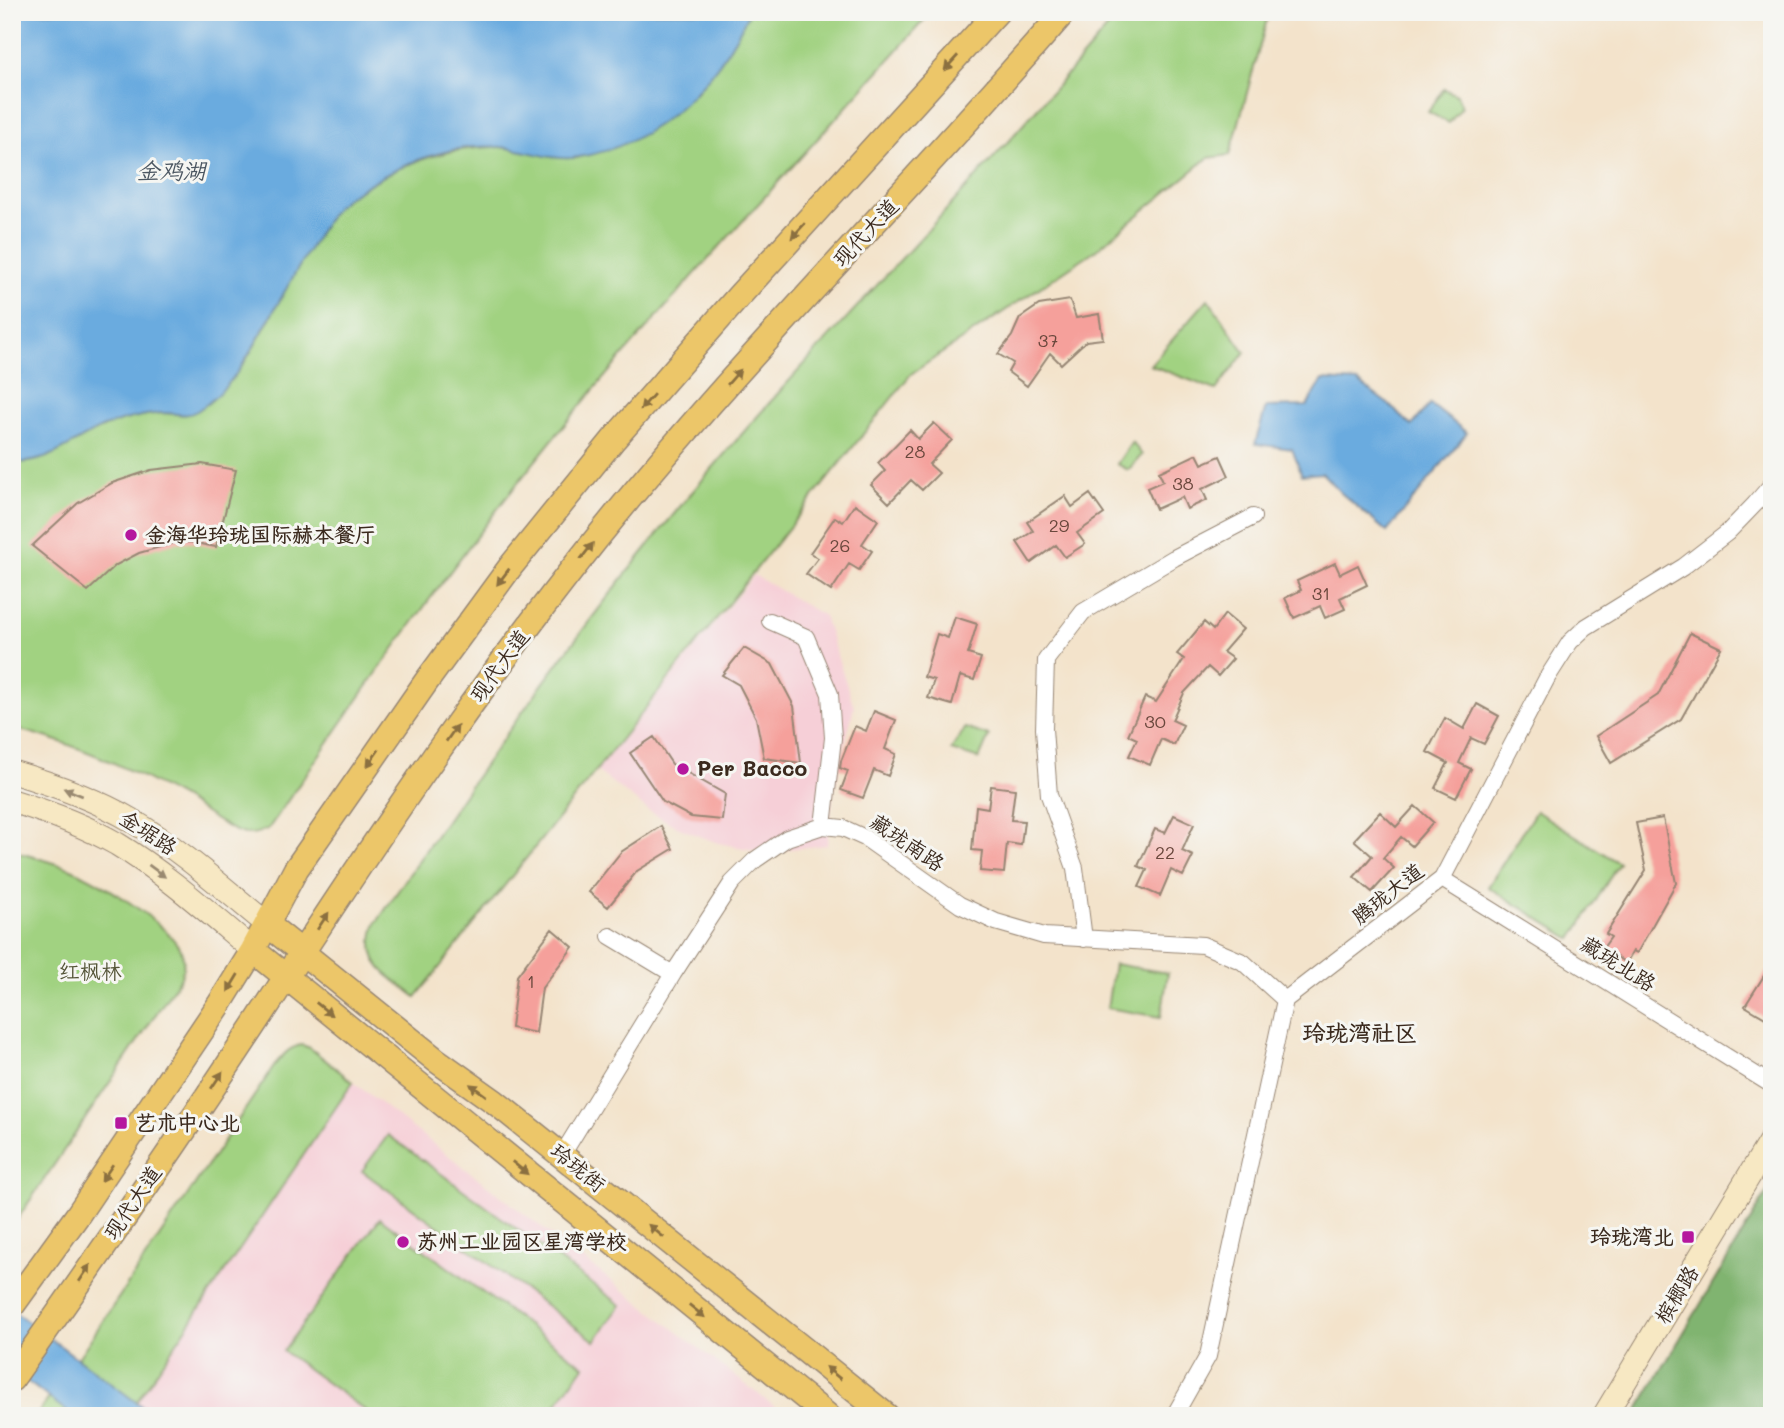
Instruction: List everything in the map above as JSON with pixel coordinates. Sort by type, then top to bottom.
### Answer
[{"type":"main road","name":"现代大道","points":[[12,1306],[85,1205],[219,1005],[253,950],[296,869],[426,682],[511,566],[614,439],[739,296],[997,12]]},
{"type":"main road","name":"现代大道","points":[[12,1379],[453,731],[596,539],[775,331],[919,176],[1064,12]]},
{"type":"main road","name":"金琚路","points":[[12,772],[73,791],[131,819],[193,862],[267,924]]},
{"type":"main road","name":"金琚路","points":[[12,802],[62,818],[116,844],[175,885],[253,950]]},
{"type":"main road","name":"玲珑街","points":[[267,924],[562,1155],[887,1416]]},
{"type":"main road","name":"玲珑街","points":[[253,950],[828,1416]]},
{"type":"main road","name":"槟榔路","points":[[1604,1416],[1772,1138]]},
{"type":"street","name":"腾珑大道","points":[[1285,1000],[1442,878],[1547,677],[1570,642],[1586,627],[1683,567],[1727,533],[1772,484]]},
{"type":"street","points":[[1084,939],[1075,868],[1049,795],[1044,729],[1046,660],[1083,612],[1174,558],[1253,517]]},
{"type":"street","points":[[562,1155],[732,883],[755,860],[787,838],[823,826],[833,738],[830,694],[806,637],[770,621]]},
{"type":"street","name":"藏珑南路","points":[[823,826],[843,828],[865,838],[960,905],[996,922],[1044,936],[1203,945],[1243,962],[1285,1000]]},
{"type":"street","name":"藏珑北路","points":[[1442,878],[1772,1084]]},
{"type":"street","points":[[610,936],[673,974]]},
{"type":"street","points":[[1174,1416],[1208,1356],[1285,1000]]},
{"type":"shaded area","points":[[754,575],[824,616],[854,707],[833,795],[827,845],[764,852],[718,843],[679,828],[649,811],[597,771]]},
{"type":"shaded area","name":"苏州工业园区星湾学校","points":[[353,1082],[787,1416],[155,1416],[137,1402]]},
{"type":"green space","points":[[749,12],[931,12],[663,310],[535,461],[418,616],[269,828],[254,833],[238,832],[181,797],[115,764],[54,740],[12,728],[12,462],[25,462],[49,455],[93,432],[125,420],[198,410],[223,389],[242,365],[312,241],[344,200],[398,169],[428,157],[460,150],[504,147],[578,158],[696,93],[728,50]]},
{"type":"green space","points":[[1121,12],[1269,12],[1230,155],[1208,158],[1097,249],[911,374],[416,997],[380,968],[375,960],[372,939],[375,925],[522,713],[638,558],[709,472]]},
{"type":"green space","points":[[1444,89],[1457,95],[1462,107],[1449,123],[1428,112]]},
{"type":"green space","points":[[1208,299],[1245,352],[1216,390],[1150,365]]},
{"type":"green space","points":[[1132,442],[1142,455],[1128,470],[1117,464]]},
{"type":"green space","points":[[965,728],[989,736],[979,759],[951,750]]},
{"type":"green space","points":[[1536,811],[1619,863],[1572,939],[1488,887]]},
{"type":"green space","name":"红枫林","points":[[12,851],[69,868],[131,903],[174,940],[181,951],[184,964],[181,977],[12,1227]]},
{"type":"green space","points":[[1114,964],[1168,973],[1161,1017],[1107,1008]]},
{"type":"green space","points":[[302,1045],[310,1048],[353,1082],[127,1416],[36,1416],[277,1062],[285,1053]]},
{"type":"green space","points":[[388,1135],[621,1305],[595,1341],[362,1171]]},
{"type":"green space","points":[[1772,1184],[1772,1416],[1634,1416]]},
{"type":"green space","points":[[380,1218],[584,1366],[548,1416],[373,1416],[283,1351]]},
{"type":"water","name":"金鸡湖","points":[[12,12],[749,12],[736,38],[702,85],[682,106],[634,139],[608,150],[569,158],[501,147],[440,153],[401,167],[348,197],[326,222],[243,364],[223,390],[197,411],[188,414],[161,413],[118,422],[49,456],[38,460],[12,462]]},
{"type":"water","points":[[1323,380],[1358,382],[1412,426],[1430,404],[1467,433],[1387,532],[1322,473],[1302,475],[1292,449],[1255,444],[1266,407],[1307,406]]},
{"type":"water","points":[[12,1310],[155,1416],[73,1416],[12,1370]]},
{"type":"building","points":[[1070,300],[1076,318],[1099,314],[1103,339],[1086,341],[1061,364],[1050,353],[1027,386],[1008,372],[1013,363],[998,354],[1012,336],[1020,318],[1039,305]]},
{"type":"building","points":[[934,423],[952,440],[929,464],[939,473],[922,490],[911,480],[889,503],[871,485],[885,471],[878,463],[910,430],[918,439]]},
{"type":"building","points":[[1197,454],[1202,464],[1220,456],[1229,476],[1202,489],[1207,500],[1187,509],[1182,497],[1156,509],[1147,488],[1163,481],[1159,472]]},
{"type":"building","name":"金海华玲珑国际赫本餐厅","points":[[202,464],[236,470],[216,547],[190,542],[174,543],[139,553],[116,565],[88,591],[32,546],[78,503],[112,483],[151,470]]},
{"type":"building","points":[[1090,494],[1104,514],[1077,533],[1085,544],[1065,557],[1056,545],[1031,563],[1017,542],[1033,531],[1027,522],[1065,496],[1072,507]]},
{"type":"building","points":[[855,504],[878,520],[862,544],[872,551],[859,570],[849,564],[831,591],[806,574],[818,558],[810,553],[835,517],[843,522]]},
{"type":"building","points":[[1335,563],[1340,574],[1358,565],[1367,585],[1340,598],[1345,609],[1325,618],[1320,606],[1294,618],[1285,598],[1301,590],[1297,581]]},
{"type":"building","points":[[1225,614],[1243,629],[1223,652],[1233,659],[1218,676],[1208,667],[1184,693],[1172,720],[1183,725],[1174,745],[1161,739],[1150,765],[1129,756],[1137,739],[1128,735],[1145,697],[1156,702],[1184,659],[1177,654],[1204,622],[1213,630]]},
{"type":"building","points":[[955,617],[977,624],[968,654],[981,658],[974,680],[960,676],[952,705],[928,698],[934,680],[924,677],[937,634],[948,638]]},
{"type":"building","points":[[1690,633],[1721,648],[1681,719],[1611,763],[1596,736],[1658,695]]},
{"type":"building","points":[[744,648],[772,664],[794,706],[801,763],[764,758],[756,718],[739,685],[722,675]]},
{"type":"building","points":[[1477,704],[1499,716],[1484,744],[1471,738],[1459,763],[1471,769],[1456,798],[1435,788],[1448,763],[1427,752],[1445,718],[1464,729]]},
{"type":"building","points":[[874,711],[896,720],[885,749],[896,754],[888,776],[874,770],[863,798],[841,790],[848,771],[840,768],[855,726],[866,731]]},
{"type":"building","points":[[654,737],[672,764],[725,794],[722,820],[691,817],[663,802],[630,753]]},
{"type":"building","points":[[991,786],[1015,789],[1011,820],[1024,821],[1021,845],[1007,843],[1004,873],[980,871],[982,851],[972,850],[976,806],[988,808]]},
{"type":"building","points":[[1415,806],[1433,822],[1412,846],[1401,837],[1383,858],[1394,868],[1372,892],[1354,877],[1372,856],[1354,840],[1380,812],[1396,827]]},
{"type":"building","points":[[1174,815],[1194,824],[1182,851],[1193,856],[1183,876],[1171,870],[1160,896],[1139,887],[1147,870],[1138,866],[1155,829],[1165,833]]},
{"type":"building","points":[[1663,818],[1676,883],[1637,953],[1633,951],[1626,963],[1603,948],[1611,937],[1606,934],[1646,870],[1636,823]]},
{"type":"building","points":[[661,826],[673,849],[637,871],[608,907],[589,892],[621,852]]},
{"type":"building","points":[[552,929],[573,947],[542,988],[536,1033],[511,1028],[517,976]]},
{"type":"building","points":[[1772,963],[1772,1022],[1745,1006]]},
{"type":"place","name":"金海华玲珑国际赫本餐厅","points":[[131,535]]},
{"type":"place","name":"Per Bacco","points":[[683,769]]},
{"type":"place","name":"艺术中心北","points":[[121,1123]]},
{"type":"place","name":"玲珑湾北","points":[[1688,1237]]},
{"type":"place","name":"苏州工业园区星湾学校","points":[[403,1242]]},
{"type":"district","name":"玲珑湾社区","points":[[1360,1033]]}]
